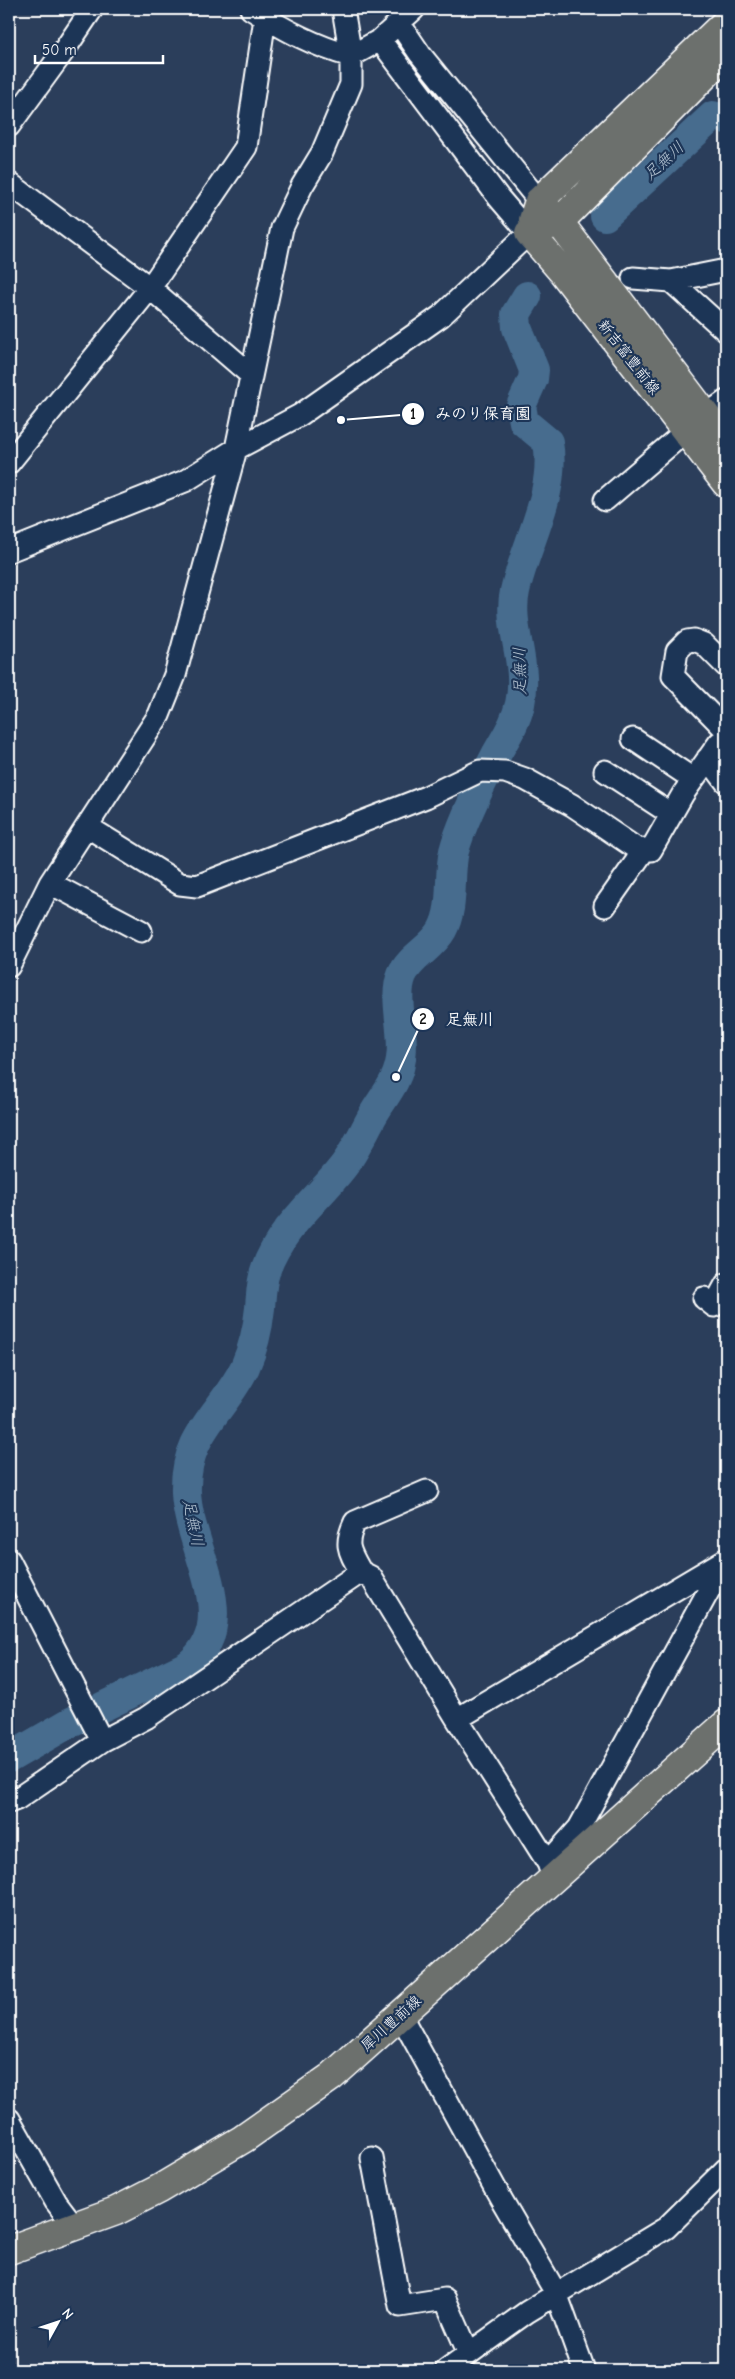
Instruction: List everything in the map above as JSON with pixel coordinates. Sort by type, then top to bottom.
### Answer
[{"type":"main road","points":[[529,233],[539,201],[726,22]]},
{"type":"main road","points":[[529,233],[559,222],[726,54]]},
{"type":"main road","name":"新吉富豊前線","points":[[539,201],[559,222],[726,442]]},
{"type":"main road","name":"新吉富豊前線","points":[[529,233],[562,272],[706,416],[726,483]]},
{"type":"main road","name":"犀川豊前線","points":[[9,2250],[116,2211],[192,2170],[243,2139],[330,2077],[400,2016],[551,1871],[726,1724]]},
{"type":"street","points":[[9,126],[92,9]]},
{"type":"street","points":[[9,966],[50,883],[159,715],[175,676],[236,449],[282,228],[302,186],[322,153],[352,84],[352,56],[343,9]]},
{"type":"street","points":[[9,463],[150,288],[246,148],[258,13],[287,32],[331,51],[352,56],[380,40],[406,16],[420,54],[539,201]]},
{"type":"street","points":[[9,551],[184,481],[236,449],[300,414],[441,316],[529,233],[499,198],[380,40]]},
{"type":"street","points":[[9,182],[150,288],[251,375]]},
{"type":"street","points":[[633,278],[671,281],[726,270]]},
{"type":"street","points":[[671,281],[726,332]]},
{"type":"street","points":[[605,500],[706,416]]},
{"type":"street","points":[[726,666],[704,644],[694,640],[687,641],[677,651],[673,676],[726,730]]},
{"type":"street","points":[[88,827],[180,884],[198,886],[426,797],[480,771],[505,772],[525,780],[572,806],[637,849],[651,850],[693,779],[718,743],[726,738]]},
{"type":"street","points":[[633,739],[693,779]]},
{"type":"street","points":[[708,758],[726,782]]},
{"type":"street","points":[[605,770],[671,814]]},
{"type":"street","points":[[604,906],[645,850]]},
{"type":"street","points":[[50,883],[141,931]]},
{"type":"street","points":[[704,1298],[714,1306],[726,1284]]},
{"type":"street","points":[[427,1491],[355,1522],[348,1536],[348,1551],[361,1572],[371,1577],[551,1871],[579,1828],[726,1559]]},
{"type":"street","points":[[456,1718],[726,1559]]},
{"type":"street","points":[[9,1560],[102,1740]]},
{"type":"street","points":[[9,1802],[17,1799],[102,1740],[146,1718],[361,1572]]},
{"type":"street","points":[[400,2016],[500,2197],[556,2293],[584,2370]]},
{"type":"street","points":[[9,2120],[56,2202],[76,2227]]},
{"type":"street","points":[[372,2158],[400,2306],[445,2299],[469,2354]]},
{"type":"street","points":[[446,2370],[556,2293],[666,2228],[726,2169]]},
{"type":"waterway","name":"足無川","points":[[605,216],[713,116],[726,119]]},
{"type":"waterway","name":"足無川","points":[[9,1758],[71,1722],[187,1666],[204,1649],[212,1629],[213,1607],[209,1584],[189,1514],[186,1492],[187,1472],[191,1454],[206,1425],[236,1383],[248,1360],[258,1323],[263,1279],[272,1254],[290,1228],[347,1162],[394,1081],[402,1053],[398,999],[402,975],[410,963],[438,936],[446,921],[449,911],[452,861],[457,840],[467,815],[513,723],[520,704],[522,674],[515,632],[513,605],[520,573],[544,499],[550,461],[548,442],[524,422],[521,406],[533,379],[534,370],[517,328],[516,314],[527,296]]},
{"type":"place","name":"みのり保育園","points":[[341,420]]},
{"type":"place","name":"足無川","points":[[396,1077]]}]
